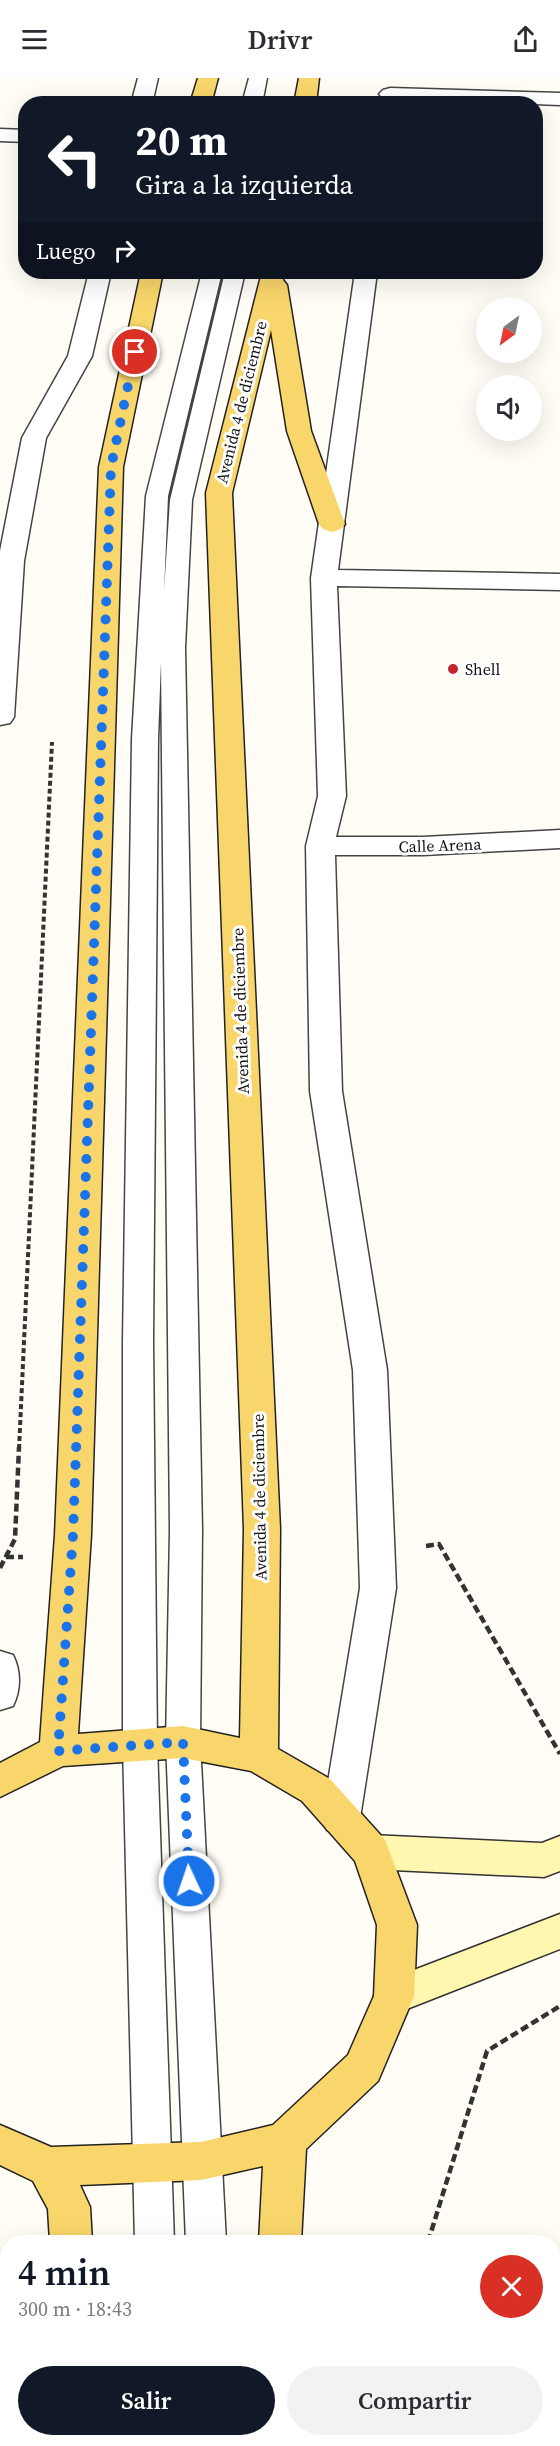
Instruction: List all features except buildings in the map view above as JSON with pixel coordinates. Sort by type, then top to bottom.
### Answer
[{"type":"main road","points":[[202,96],[208,78]]},
{"type":"main road","points":[[306,96],[309,78]]},
{"type":"main road","points":[[58,1751],[73,1535],[111,467],[151,279]]},
{"type":"main road","name":"Avenida 4 de diciembre","points":[[259,1757],[262,1529],[219,493],[271,279]]},
{"type":"main road","points":[[274,279],[299,431],[332,524]]},
{"type":"main road","points":[[0,1781],[58,1751],[183,1742],[259,1757],[316,1790],[371,1852],[397,1925],[394,1995],[363,2068],[285,2141],[201,2161],[48,2167],[0,2144]]},
{"type":"main road","points":[[371,1852],[544,1860],[560,1853]]},
{"type":"main road","points":[[394,1995],[560,1932]]},
{"type":"main road","points":[[280,2235],[285,2141]]},
{"type":"main road","points":[[48,2167],[69,2207],[71,2235]]},
{"type":"street","points":[[143,96],[148,78]]},
{"type":"street","points":[[391,92],[488,96]]},
{"type":"street","points":[[543,98],[560,99]]},
{"type":"street","points":[[0,135],[18,136]]},
{"type":"street","points":[[0,717],[10,561],[34,438],[80,356],[97,279]]},
{"type":"street","points":[[341,1818],[378,1588],[370,1370],[326,1091],[320,846],[332,796],[324,578],[365,279]]},
{"type":"street","points":[[324,578],[560,582]]},
{"type":"street","name":"Calle Arena","points":[[320,846],[423,846],[560,839]]},
{"type":"street","points":[[0,1666],[0,1695]]},
{"type":"lane","points":[[254,96],[258,78]]},
{"type":"lane","points":[[154,2235],[140,1745],[138,1341],[145,739],[156,508],[210,279]]},
{"type":"lane","points":[[206,2235],[183,1742],[186,1530],[173,648],[182,500],[233,279]]},
{"type":"path","points":[[430,2235],[488,2050],[560,2006]]},
{"type":"place","name":"Shell","points":[[453,669]]},
{"type":"route","points":[[135,352],[111,467],[73,1535],[58,1751],[183,1742],[189,1881]]}]
